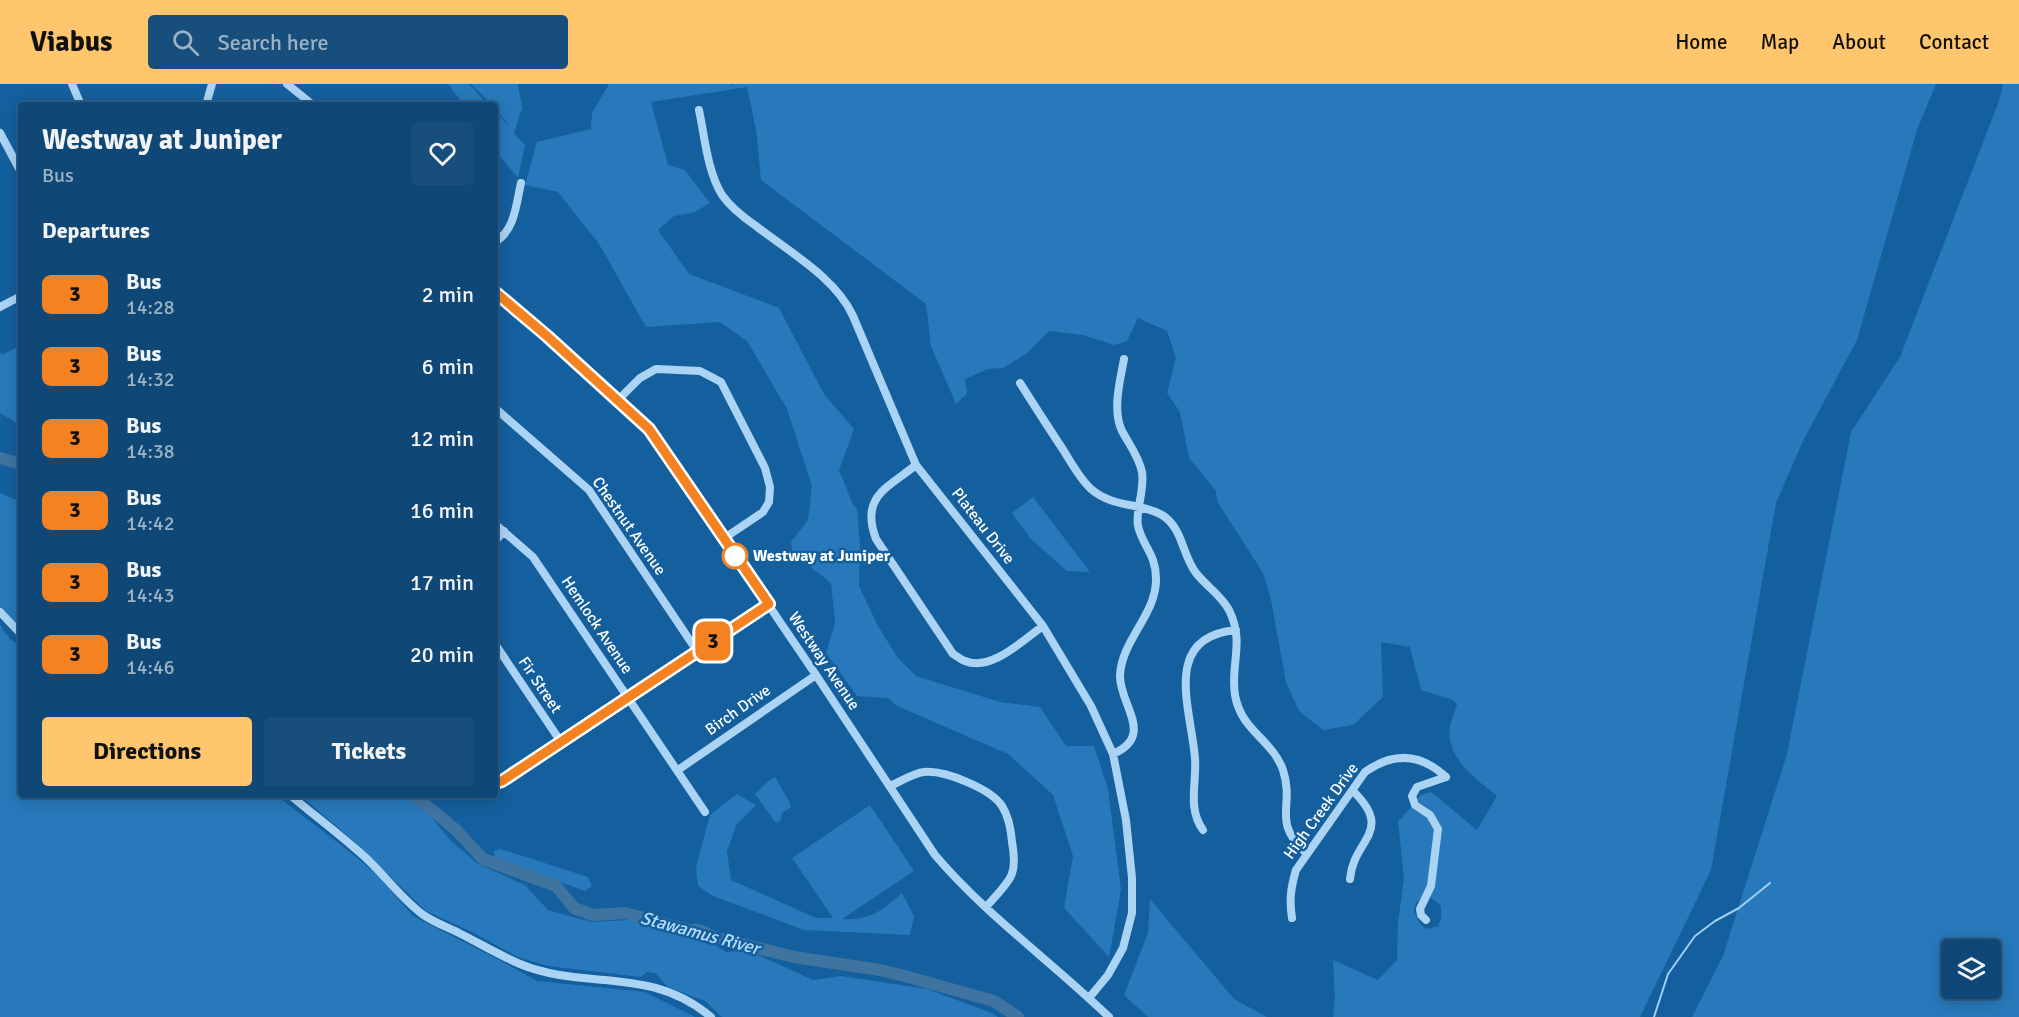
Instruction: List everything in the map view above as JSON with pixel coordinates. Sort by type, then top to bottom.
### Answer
[{"type":"street","points":[[72,84],[80,102]]},
{"type":"street","points":[[207,102],[212,84]]},
{"type":"street","points":[[287,84],[309,102]]},
{"type":"street","name":"Plateau Drive","points":[[699,110],[711,171],[728,203],[824,279],[849,307],[916,465],[1043,626],[1091,706],[1113,754],[1122,796],[1132,872],[1131,913],[1123,948],[1108,975],[1089,998]]},
{"type":"street","points":[[0,133],[18,166]]},
{"type":"street","points":[[498,240],[503,237],[511,224],[521,183]]},
{"type":"street","name":"Westway Avenue","points":[[498,295],[640,419],[655,436],[935,855],[986,907],[1109,1017]]},
{"type":"street","points":[[0,307],[18,298]]},
{"type":"street","points":[[1113,754],[1130,742],[1134,730],[1132,715],[1121,688],[1122,659],[1150,605],[1156,585],[1153,558],[1138,526],[1142,470],[1122,430],[1117,413],[1124,359]]},
{"type":"street","points":[[618,400],[640,378],[656,369],[700,370],[721,382],[765,468],[770,488],[769,502],[763,512],[723,539]]},
{"type":"street","points":[[1020,383],[1086,484],[1111,502],[1155,512],[1171,522],[1177,530],[1196,574],[1220,596],[1236,630],[1234,687],[1237,705],[1244,721],[1273,751],[1280,764],[1286,789],[1286,825],[1294,842],[1306,853]]},
{"type":"street","name":"Chestnut Avenue","points":[[498,411],[589,490],[697,651]]},
{"type":"street","points":[[916,465],[879,494],[870,512],[871,525],[876,539],[953,654],[965,661],[978,664],[990,662],[1043,626]]},
{"type":"street","name":"Hemlock Avenue","points":[[498,526],[533,557],[705,812]]},
{"type":"street","points":[[498,538],[504,531]]},
{"type":"street","points":[[498,782],[769,604]]},
{"type":"street","points":[[0,612],[18,631]]},
{"type":"street","points":[[1203,830],[1198,823],[1194,806],[1195,757],[1185,673],[1190,655],[1201,642],[1218,633],[1236,630]]},
{"type":"street","name":"Fir Street","points":[[498,648],[561,742]]},
{"type":"street","name":"Birch Drive","points":[[678,770],[816,675]]},
{"type":"street","name":"High Creek Drive","points":[[1292,918],[1291,887],[1296,870],[1306,853],[1365,772],[1377,764],[1403,757],[1436,769],[1446,777],[1417,787],[1412,796],[1415,805],[1430,815],[1438,829],[1431,886],[1420,909],[1421,915],[1426,920]]},
{"type":"street","points":[[890,786],[921,772],[933,772],[956,778],[986,791],[1004,808],[1010,824],[1013,866],[1011,878],[986,907]]},
{"type":"street","points":[[1350,879],[1352,864],[1369,836],[1372,821],[1367,805],[1353,791]]},
{"type":"street","points":[[294,798],[368,860],[388,883],[424,915],[523,965],[568,975],[654,987],[682,998],[711,1017]]},
{"type":"shaded area","points":[[448,84],[469,84],[485,102],[462,102]]},
{"type":"shaded area","points":[[471,84],[518,84],[522,108],[514,133],[525,145],[518,178],[498,155],[498,115],[509,126],[498,112],[498,102],[489,102]]},
{"type":"shaded area","points":[[609,84],[731,84],[732,87],[733,84],[1936,84],[1917,130],[1857,340],[1803,441],[1776,503],[1711,870],[1640,1017],[1333,1017],[1335,998],[1333,960],[1378,980],[1397,960],[1398,923],[1404,878],[1398,822],[1411,807],[1426,816],[1436,832],[1427,891],[1416,903],[1414,912],[1426,929],[1438,926],[1441,919],[1441,906],[1429,896],[1442,829],[1433,813],[1416,800],[1421,795],[1431,792],[1477,830],[1497,796],[1464,767],[1452,749],[1450,727],[1457,704],[1453,700],[1421,690],[1410,647],[1381,642],[1383,697],[1353,725],[1323,730],[1299,711],[1286,682],[1271,600],[1263,573],[1217,501],[1216,491],[1189,458],[1180,412],[1167,393],[1176,358],[1167,331],[1138,318],[1127,341],[1114,345],[1083,335],[1049,331],[1027,353],[1003,368],[988,369],[965,379],[967,394],[956,404],[931,346],[926,304],[761,180],[756,130],[747,87],[651,102],[668,165],[685,170],[710,203],[693,213],[674,216],[658,230],[689,274],[779,308],[824,394],[854,429],[839,470],[857,510],[860,543],[859,586],[878,626],[898,658],[916,676],[1000,702],[1040,707],[1066,746],[1094,746],[1108,789],[1121,890],[1109,957],[1064,908],[1073,856],[1053,795],[1008,754],[897,706],[888,698],[857,696],[826,653],[835,623],[831,583],[792,552],[791,542],[808,520],[812,486],[787,409],[747,341],[720,322],[646,327],[599,244],[558,192],[525,185],[537,142],[591,129],[592,113]]},
{"type":"shaded area","points":[[2003,84],[2019,84],[2019,1017],[1692,1017],[1723,956],[1787,754],[1851,432],[1900,357],[1999,101]]},
{"type":"shaded area","points":[[18,347],[18,424],[0,413],[0,352],[2,355]]},
{"type":"shaded area","points":[[0,493],[18,501],[18,625],[0,607]]},
{"type":"shaded area","points":[[1033,497],[1090,572],[1067,571],[1031,539],[1012,513]]},
{"type":"shaded area","points":[[0,625],[10,639],[18,644],[18,798],[280,798],[379,877],[413,916],[537,981],[645,992],[695,1017],[0,1017]]},
{"type":"shaded area","points":[[775,777],[790,803],[790,808],[782,813],[781,820],[776,823],[755,794]]},
{"type":"shaded area","points":[[737,794],[756,805],[737,824],[727,851],[731,880],[816,918],[833,918],[792,858],[870,805],[914,871],[842,919],[861,918],[875,913],[889,905],[902,893],[914,916],[910,935],[804,930],[713,896],[698,886],[696,867],[710,815]]},
{"type":"shaded area","points":[[303,798],[412,798],[424,808],[451,841],[478,864],[525,885],[548,910],[591,922],[632,920],[700,935],[726,952],[747,950],[813,980],[841,976],[927,989],[998,1017],[722,1017],[705,1001],[668,987],[655,973],[647,972],[641,977],[548,966],[518,957],[426,911],[350,838]]},
{"type":"shaded area","points":[[501,849],[588,877],[592,886],[585,891],[495,858],[494,851]]},
{"type":"shaded area","points":[[1150,899],[1234,999],[1267,1017],[1148,1017],[1124,995],[1148,933]]},
{"type":"waterway","name":"Stawamus River","points":[[0,458],[18,463]]},
{"type":"waterway","name":"Stawamus River","points":[[418,798],[456,830],[483,859],[556,886],[574,908],[593,915],[625,913],[689,930],[699,930],[714,937],[794,957],[901,975],[994,1001],[1018,1017]]},
{"type":"waterway","points":[[1654,1017],[1668,974],[1695,936],[1715,921],[1739,908],[1770,883]]},
{"type":"bus line","name":"3","points":[[498,295],[649,429],[769,604],[498,782]]},
{"type":"place","name":"Westway at Juniper","points":[[735,556]]}]
